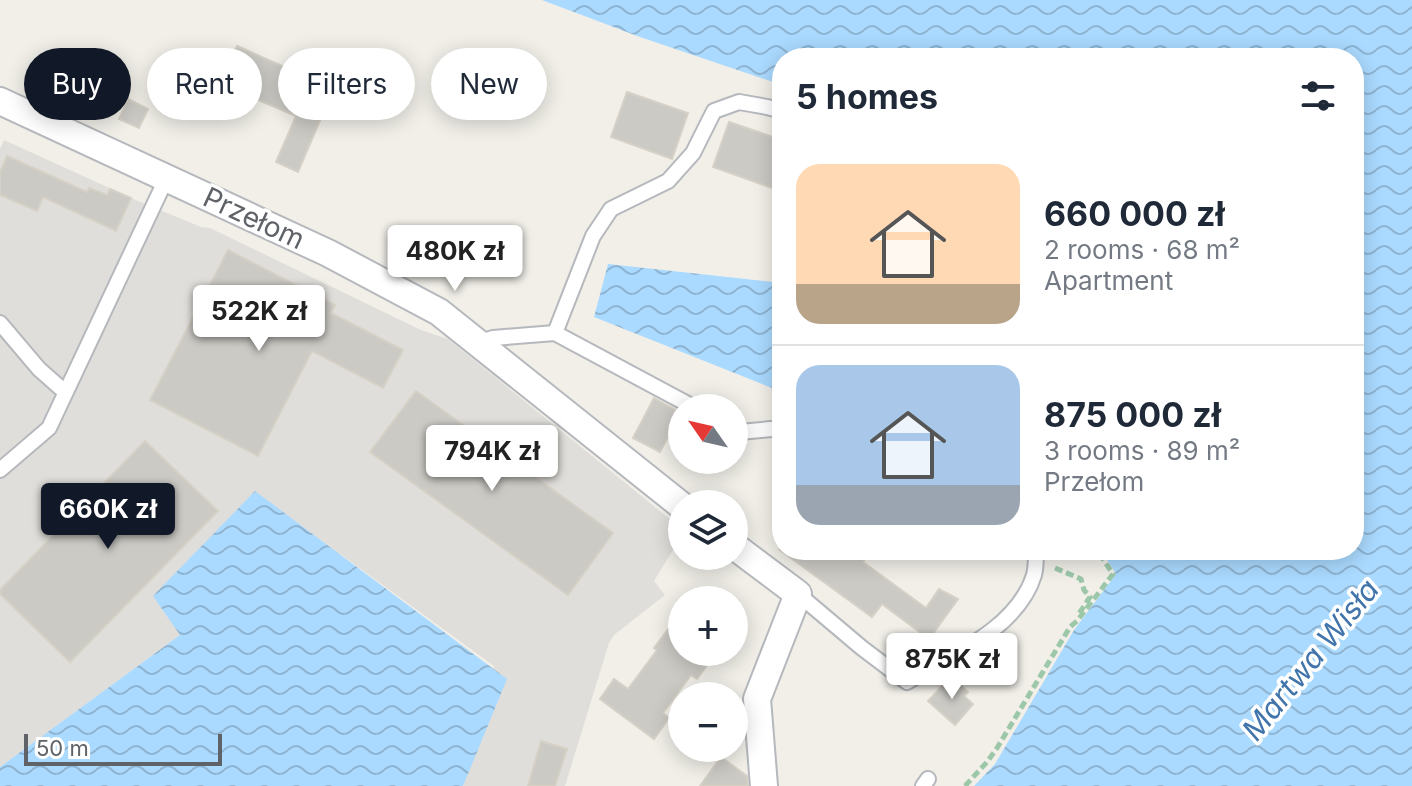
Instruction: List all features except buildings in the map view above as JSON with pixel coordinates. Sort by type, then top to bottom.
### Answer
[{"type":"street","name":"Przełom","points":[[0,101],[328,253],[439,312],[668,495]]},
{"type":"street","points":[[748,556],[798,594],[757,699],[764,786]]},
{"type":"lane","points":[[555,333],[593,236],[611,209],[668,181],[693,153],[714,111],[739,102],[772,109]]},
{"type":"lane","points":[[0,470],[49,428],[167,177]]},
{"type":"lane","points":[[0,323],[39,369],[65,392]]},
{"type":"lane","points":[[477,343],[493,338],[555,333],[669,394]]},
{"type":"lane","points":[[748,431],[772,429]]},
{"type":"lane","points":[[798,594],[907,682],[989,633],[1019,605],[1034,574],[1035,560]]},
{"type":"path","points":[[965,786],[997,748],[1090,597],[1081,579],[1045,560]]},
{"type":"path","points":[[1072,624],[1113,574],[1104,560]]},
{"type":"shaded area","points":[[4,140],[138,201],[210,228],[421,330],[448,339],[668,518],[668,558],[654,581],[665,595],[614,635],[609,643],[565,786],[452,786],[494,666],[255,492],[180,635],[0,767],[0,149]]},
{"type":"water","name":"Martwa Wisła","points":[[542,0],[1412,0],[1412,786],[974,786],[995,764],[1074,630],[1116,574],[1107,560],[1364,560],[1364,48],[772,48],[772,82]]},
{"type":"water","points":[[608,264],[772,282],[772,388],[594,317]]},
{"type":"water","points":[[255,491],[507,679],[463,786],[0,786],[0,767],[180,635],[153,596]]}]
